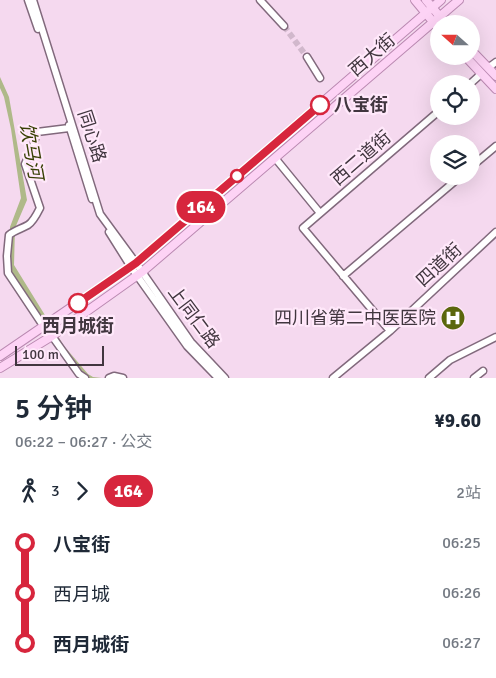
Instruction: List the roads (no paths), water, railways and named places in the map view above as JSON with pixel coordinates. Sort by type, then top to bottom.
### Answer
[{"type":"main road","points":[[415,0],[430,20]]},
{"type":"main road","points":[[426,0],[437,15]]},
{"type":"main road","points":[[432,8],[441,0]]},
{"type":"main road","points":[[441,15],[459,0]]},
{"type":"main road","name":"西大街","points":[[133,265],[432,8]]},
{"type":"main road","name":"西大街","points":[[140,274],[430,26]]},
{"type":"main road","points":[[480,60],[496,76]]},
{"type":"main road","points":[[472,65],[496,89]]},
{"type":"main road","points":[[0,356],[133,265]]},
{"type":"main road","points":[[0,368],[52,336],[140,274]]},
{"type":"street","points":[[28,0],[48,57],[96,213],[133,265]]},
{"type":"street","name":"同心路","points":[[33,0],[100,214],[140,274]]},
{"type":"street","points":[[260,0],[284,26]]},
{"type":"street","points":[[307,57],[320,78]]},
{"type":"street","points":[[488,68],[496,62]]},
{"type":"street","name":"西二道街","points":[[344,276],[302,228],[430,119]]},
{"type":"street","points":[[44,327],[8,273],[7,256],[10,235],[16,229],[28,225],[40,208],[26,164],[34,146],[37,132],[69,128]]},
{"type":"street","points":[[480,159],[496,146]]},
{"type":"street","points":[[275,158],[320,213]]},
{"type":"street","points":[[390,331],[344,276],[450,185]]},
{"type":"street","name":"四道街","points":[[333,378],[390,331],[496,232]]},
{"type":"street","points":[[140,274],[187,346],[218,378]]},
{"type":"street","name":"上同仁路","points":[[140,274],[191,342],[225,378]]},
{"type":"street","points":[[52,336],[79,374],[85,378]]},
{"type":"street","points":[[429,378],[450,360],[496,337]]},
{"type":"street","points":[[474,378],[483,371]]},
{"type":"street","points":[[108,378],[114,376],[123,378]]},
{"type":"tunnel","points":[[284,26],[307,57]]},
{"type":"place","name":"八宝街","points":[[320,105]]},
{"type":"place","name":"西月城街","points":[[78,303]]},
{"type":"place","name":"四川省第二中医医院","points":[[453,318]]},
{"type":"water label","name":"饮马河","points":[[31,151]]}]
